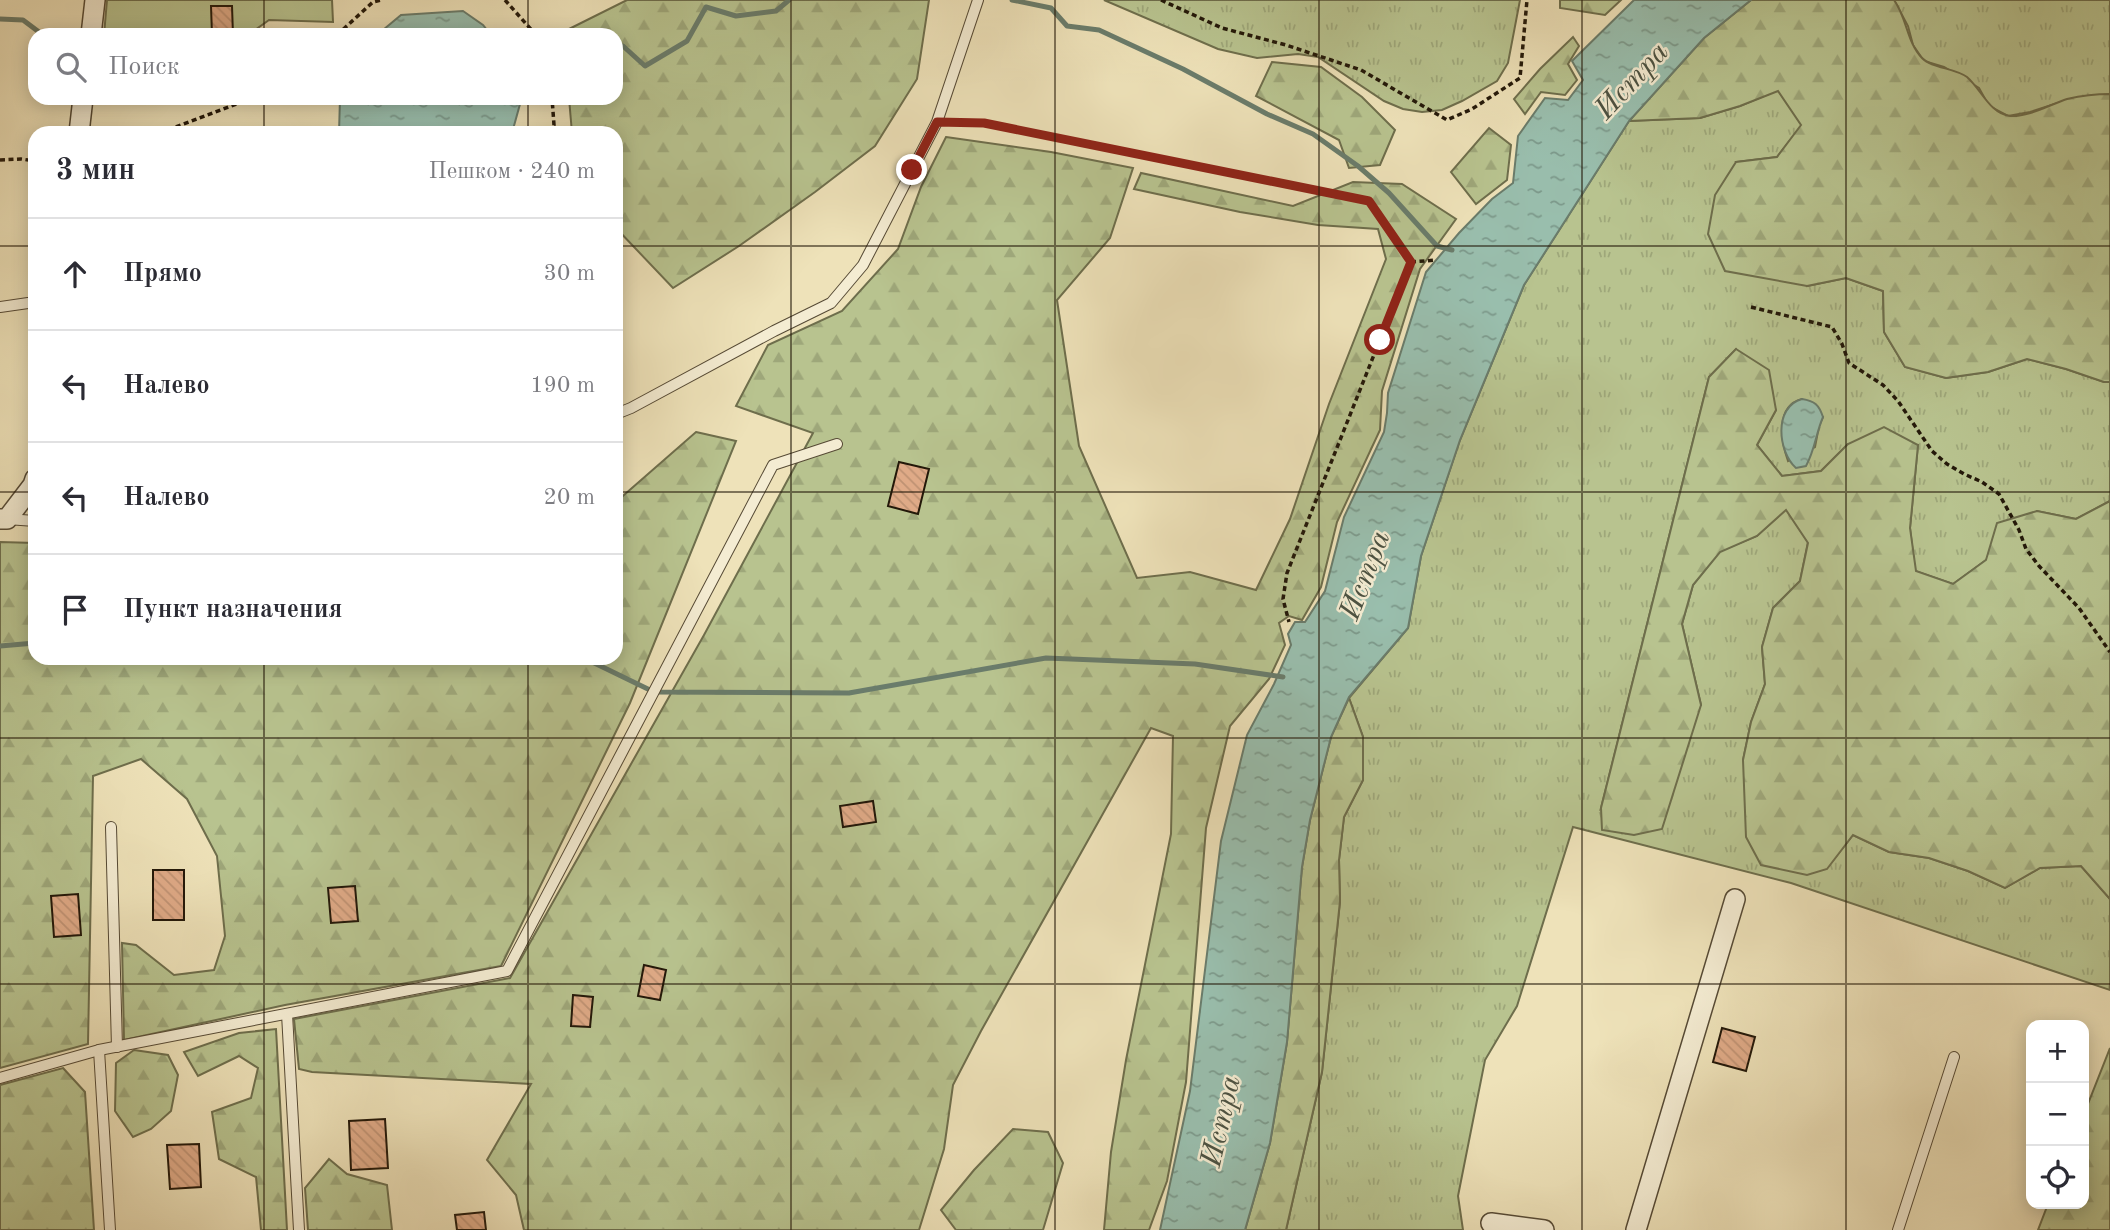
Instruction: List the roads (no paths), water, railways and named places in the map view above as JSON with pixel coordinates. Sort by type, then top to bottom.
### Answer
[{"type":"street","points":[[92,28],[95,0]]},
{"type":"street","points":[[80,126],[82,105]]},
{"type":"street","points":[[3,519],[28,491]]},
{"type":"street","points":[[1636,1230],[1735,899]]},
{"type":"street","points":[[1491,1223],[1544,1230]]},
{"type":"lane","points":[[623,411],[831,303],[863,265],[937,122],[978,0]]},
{"type":"lane","points":[[0,307],[28,303]]},
{"type":"lane","points":[[0,1078],[117,1047],[507,971],[773,465],[836,444]]},
{"type":"lane","points":[[3,519],[28,521]]},
{"type":"lane","points":[[111,827],[117,1047]]},
{"type":"lane","points":[[287,1014],[299,1230]]},
{"type":"lane","points":[[99,1051],[110,1230]]},
{"type":"lane","points":[[1898,1230],[1954,1057]]},
{"type":"water","name":"Истра","points":[[1634,0],[1751,0],[1704,38],[1629,121],[1524,285],[1460,440],[1421,556],[1408,628],[1349,697],[1331,737],[1310,820],[1302,867],[1287,1042],[1270,1143],[1245,1230],[1160,1230],[1190,1091],[1221,841],[1247,735],[1291,645],[1288,634],[1295,622],[1305,622],[1325,591],[1344,517],[1384,432],[1388,393],[1426,272],[1492,199],[1513,183],[1518,136],[1545,98],[1568,100],[1583,80],[1572,61]]},
{"type":"water","points":[[463,11],[485,28],[385,28],[401,15]]},
{"type":"water","points":[[340,105],[520,105],[514,126],[339,126]]},
{"type":"water","points":[[1802,399],[1816,404],[1823,417],[1806,466],[1796,468],[1785,452],[1781,430],[1786,411]]},
{"type":"waterway","points":[[623,46],[645,66],[687,41],[706,7],[736,16],[776,11],[789,0]]},
{"type":"waterway","points":[[1012,0],[1051,8],[1067,26],[1099,30],[1183,69],[1267,114],[1313,134],[1358,166],[1389,193],[1437,246],[1452,250]]},
{"type":"waterway","points":[[0,19],[23,20],[34,28]]},
{"type":"waterway","points":[[0,646],[28,644]]},
{"type":"waterway","points":[[598,665],[654,692],[849,693],[1046,658],[1195,664],[1283,677]]}]
